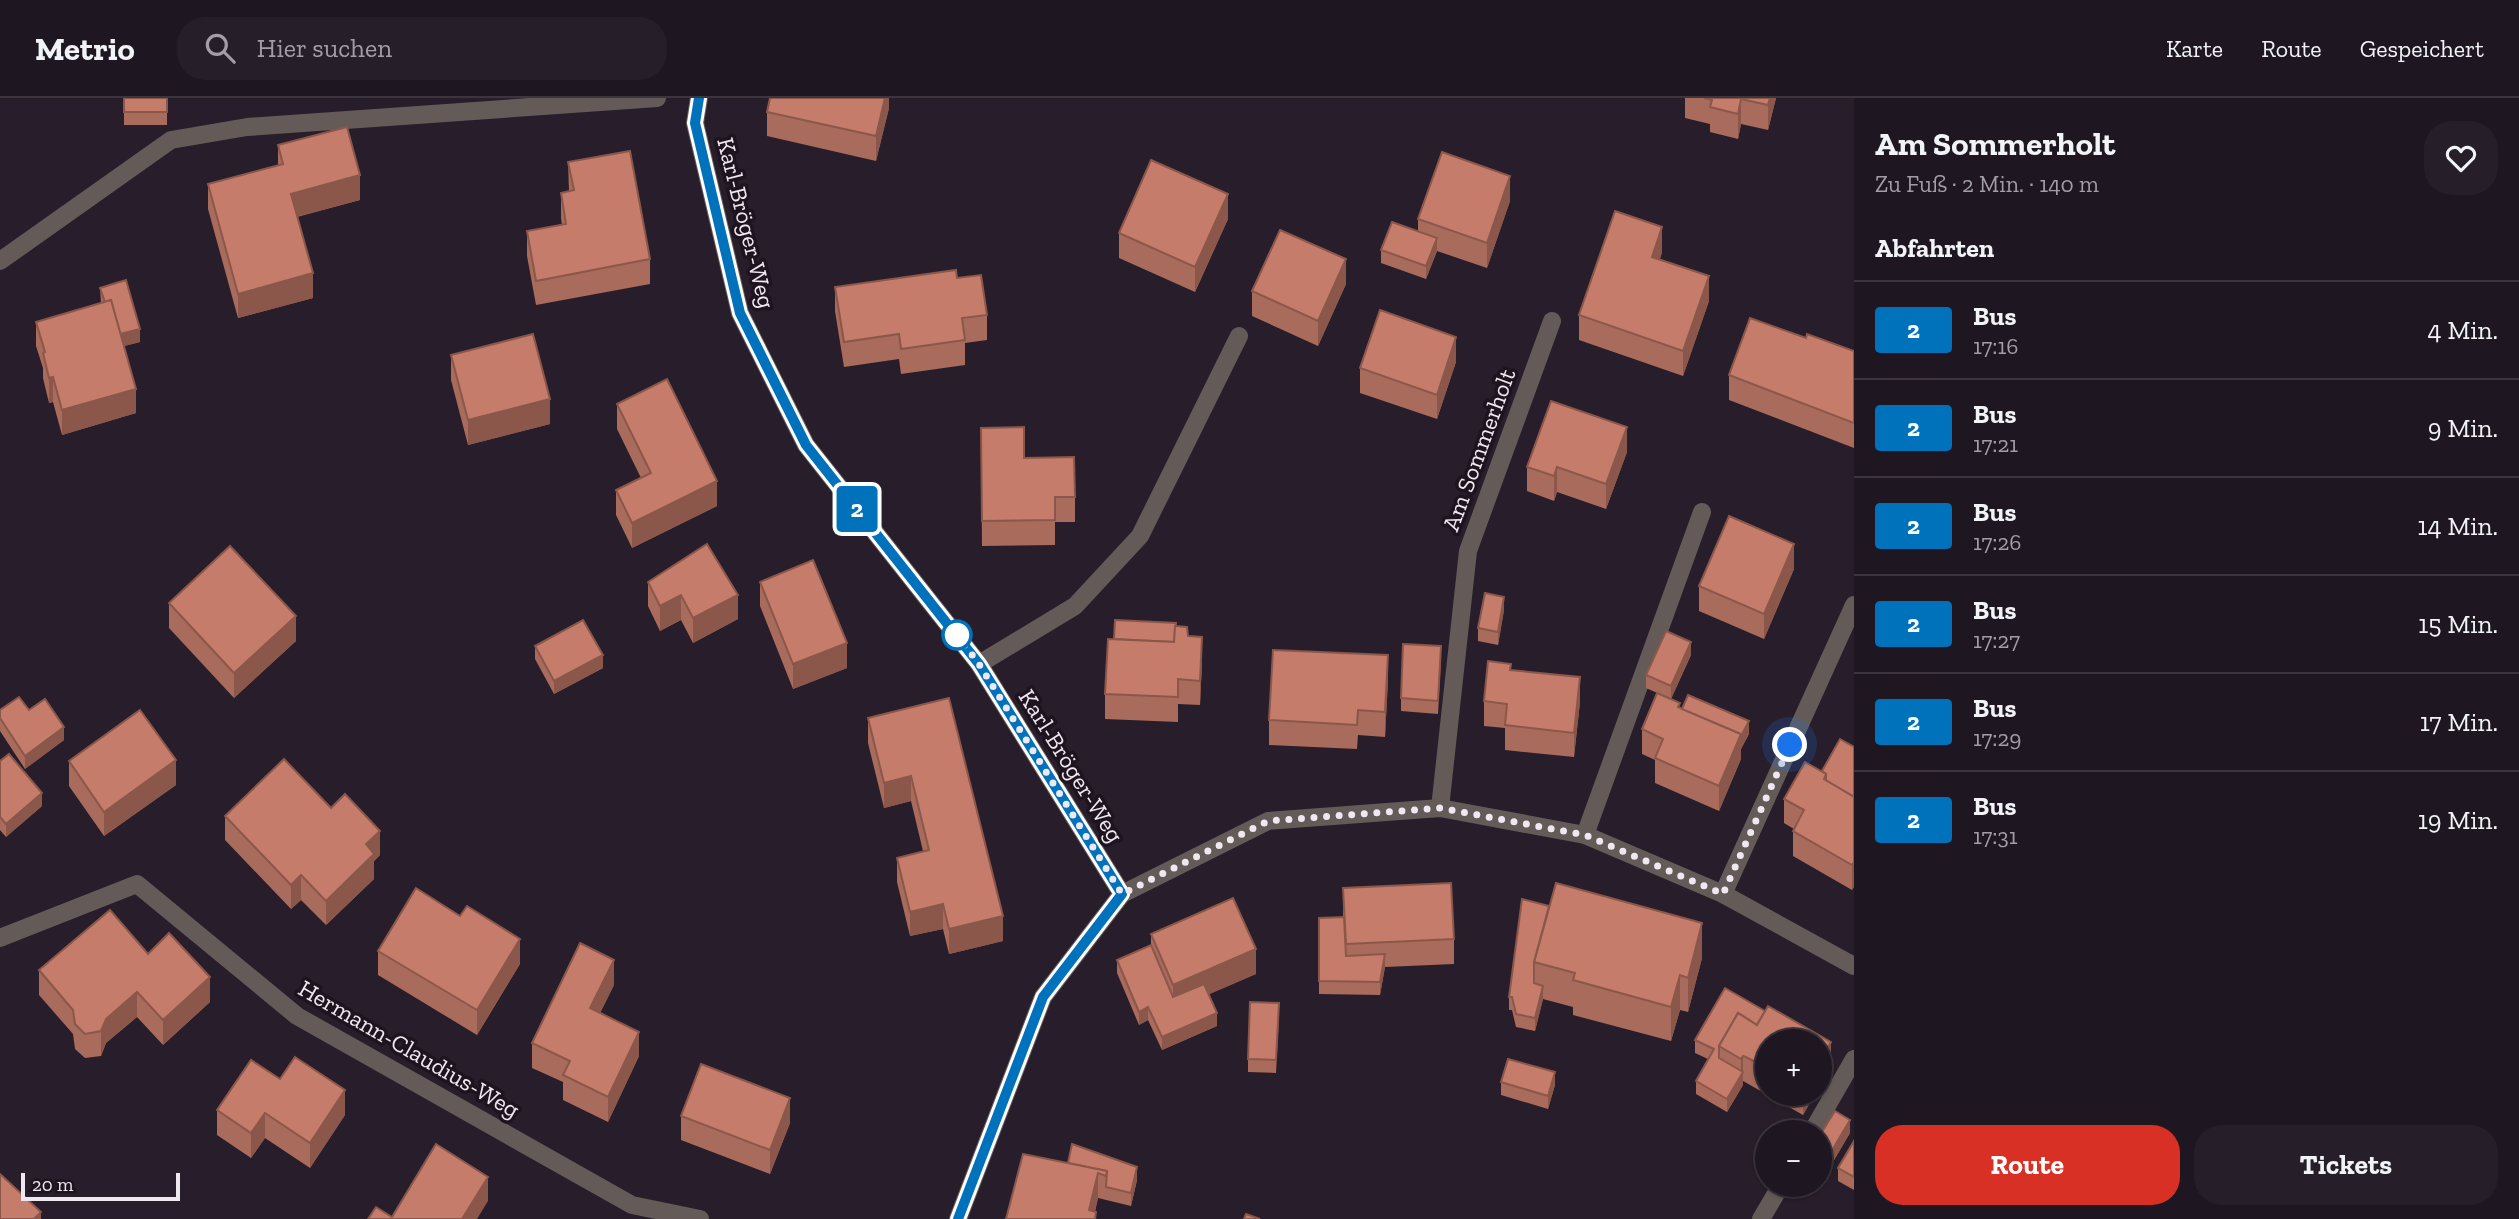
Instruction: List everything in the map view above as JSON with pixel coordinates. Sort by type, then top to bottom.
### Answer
[{"type":"street","points":[[0,261],[171,140],[247,127],[657,98]]},
{"type":"street","name":"Karl-Bröger-Weg","points":[[699,98],[695,123],[740,313],[806,445],[979,664],[1122,894]]},
{"type":"street","name":"Am Sommerholt","points":[[1440,808],[1468,551],[1552,321]]},
{"type":"street","points":[[979,664],[1074,606],[1140,536],[1239,336]]},
{"type":"street","points":[[1585,835],[1702,512]]},
{"type":"street","points":[[1723,894],[1854,605]]},
{"type":"street","points":[[958,1219],[1043,997],[1122,894],[1268,821],[1440,808],[1585,835],[1723,894],[1854,966]]},
{"type":"street","name":"Hermann-Claudius-Weg","points":[[0,938],[137,884],[297,1016],[632,1205],[701,1219]]},
{"type":"street","points":[[1819,1120],[1854,1059]]},
{"type":"street","points":[[1761,1219],[1774,1197]]},
{"type":"building","points":[[124,98],[167,98],[167,112],[124,112]]},
{"type":"building","points":[[770,98],[885,98],[876,136],[767,112]]},
{"type":"building","points":[[1704,98],[1770,98],[1768,105],[1741,99],[1738,114],[1710,107],[1712,100]]},
{"type":"building","points":[[347,127],[360,175],[291,194],[313,273],[238,294],[208,184],[283,164],[278,145]]},
{"type":"building","points":[[630,151],[650,259],[536,281],[527,231],[566,224],[561,193],[574,190],[568,162]]},
{"type":"building","points":[[1442,152],[1510,176],[1487,243],[1418,219]]},
{"type":"building","points":[[1151,160],[1228,194],[1195,267],[1119,233]]},
{"type":"building","points":[[1615,211],[1662,227],[1652,257],[1709,276],[1683,351],[1579,315]]},
{"type":"building","points":[[1392,222],[1437,238],[1426,266],[1381,250]]},
{"type":"building","points":[[1280,230],[1346,259],[1318,321],[1252,291]]},
{"type":"building","points":[[956,270],[957,278],[981,275],[987,315],[962,318],[965,340],[901,349],[899,334],[844,342],[835,287]]},
{"type":"building","points":[[126,280],[140,329],[120,334],[111,300],[105,302],[100,288]]},
{"type":"building","points":[[111,300],[136,389],[62,410],[53,377],[49,378],[36,322]]},
{"type":"building","points":[[1380,310],[1456,337],[1437,395],[1360,368]]},
{"type":"building","points":[[1750,318],[1806,338],[1807,334],[1854,351],[1854,423],[1729,375]]},
{"type":"building","points":[[533,334],[550,399],[468,420],[451,355]]},
{"type":"building","points":[[667,379],[717,481],[632,523],[616,490],[651,473],[617,404]]},
{"type":"building","points":[[1551,401],[1627,427],[1606,484],[1557,467],[1554,476],[1527,467]]},
{"type":"building","points":[[1024,427],[1024,458],[1074,457],[1075,497],[1055,497],[1055,520],[982,521],[981,428]]},
{"type":"building","points":[[1729,516],[1794,544],[1764,614],[1699,586]]},
{"type":"building","points":[[707,544],[738,595],[693,618],[681,595],[660,606],[648,582]]},
{"type":"building","points":[[230,546],[296,616],[234,673],[169,603]]},
{"type":"building","points":[[813,560],[847,643],[793,664],[760,582]]},
{"type":"building","points":[[1485,593],[1504,597],[1498,632],[1478,628]]},
{"type":"building","points":[[583,620],[603,655],[554,681],[535,646]]},
{"type":"building","points":[[1115,620],[1176,623],[1174,642],[1114,639]]},
{"type":"building","points":[[1175,626],[1187,627],[1188,636],[1202,637],[1200,681],[1178,679],[1178,697],[1105,694],[1108,639],[1174,642]]},
{"type":"building","points":[[1666,631],[1691,642],[1671,686],[1646,675]]},
{"type":"building","points":[[1403,644],[1441,646],[1438,701],[1401,698]]},
{"type":"building","points":[[1273,650],[1388,655],[1385,712],[1358,710],[1357,725],[1269,720]]},
{"type":"building","points":[[1488,661],[1511,664],[1510,670],[1580,677],[1574,733],[1505,725],[1507,704],[1484,701]]},
{"type":"building","points":[[1657,693],[1680,703],[1678,707],[1741,734],[1719,786],[1655,758],[1663,739],[1642,729]]},
{"type":"building","points":[[1688,695],[1749,721],[1741,736],[1682,709]]},
{"type":"building","points":[[19,697],[29,710],[45,699],[64,727],[25,756],[0,718],[0,710]]},
{"type":"building","points":[[949,698],[1003,916],[949,929],[943,904],[910,912],[897,858],[929,850],[911,776],[884,783],[868,718]]},
{"type":"building","points":[[140,710],[176,760],[104,812],[69,761]]},
{"type":"building","points":[[1840,739],[1854,747],[1854,797],[1826,781],[1826,774],[1822,771]]},
{"type":"building","points":[[9,754],[42,793],[6,824],[0,817],[0,761]]},
{"type":"building","points":[[284,759],[331,808],[345,794],[380,831],[366,844],[374,854],[326,901],[301,875],[291,885],[225,816]]},
{"type":"building","points":[[1805,762],[1826,774],[1824,779],[1854,797],[1852,865],[1793,831],[1804,810],[1784,799]]},
{"type":"building","points":[[1451,883],[1454,939],[1346,944],[1343,888]]},
{"type":"building","points":[[1556,883],[1702,923],[1688,978],[1680,975],[1671,1007],[1573,980],[1575,973],[1534,962]]},
{"type":"building","points":[[416,888],[460,916],[467,906],[520,939],[477,1010],[378,951]]},
{"type":"building","points":[[1233,898],[1256,949],[1173,985],[1151,934]]},
{"type":"building","points":[[1522,899],[1549,906],[1534,962],[1534,983],[1543,986],[1535,1018],[1516,1014],[1512,997],[1509,997]]},
{"type":"building","points":[[110,910],[148,954],[169,933],[210,977],[163,1020],[137,992],[106,1019],[101,1031],[85,1034],[75,1024],[73,1010],[39,970]]},
{"type":"building","points":[[1344,917],[1346,956],[1385,954],[1380,982],[1319,981],[1319,918]]},
{"type":"building","points":[[580,943],[614,960],[590,1008],[639,1032],[608,1097],[563,1075],[570,1061],[532,1043]]},
{"type":"building","points":[[1151,945],[1173,997],[1204,984],[1217,1013],[1162,1037],[1148,1007],[1139,1012],[1117,960]]},
{"type":"building","points":[[1725,988],[1765,1011],[1757,1025],[1738,1013],[1719,1046],[1719,1058],[1743,1072],[1727,1099],[1696,1081],[1714,1049],[1695,1040]]},
{"type":"building","points":[[1250,1002],[1279,1003],[1276,1060],[1248,1059]]},
{"type":"building","points":[[1768,1006],[1808,1029],[1755,1029],[1755,1062],[1743,1056],[1741,1059],[1719,1046],[1738,1013],[1757,1025]]},
{"type":"building","points":[[295,1057],[345,1090],[310,1143],[265,1113],[251,1133],[217,1110],[251,1060],[280,1079]]},
{"type":"building","points":[[1508,1059],[1555,1072],[1548,1096],[1501,1082]]},
{"type":"building","points":[[701,1064],[790,1098],[770,1150],[681,1116]]},
{"type":"building","points":[[1835,1111],[1850,1120],[1832,1150],[1832,1120],[1829,1120]]},
{"type":"building","points":[[1854,1141],[1854,1177],[1838,1168]]},
{"type":"building","points":[[436,1144],[488,1177],[462,1219],[368,1219],[376,1207],[392,1217]]},
{"type":"building","points":[[1072,1144],[1137,1167],[1131,1193],[1106,1187],[1107,1171],[1068,1163]]},
{"type":"building","points":[[1023,1154],[1107,1171],[1106,1176],[1098,1173],[1089,1210],[1096,1212],[1095,1219],[1006,1219]]},
{"type":"building","points":[[0,1174],[41,1212],[34,1219],[0,1219]]},
{"type":"building","points":[[1246,1214],[1260,1219],[1244,1219]]},
{"type":"bus line","name":"2","points":[[699,98],[695,123],[740,313],[806,445],[979,664],[1122,894],[1043,997],[958,1219]]},
{"type":"route","points":[[957,635],[979,664],[1122,894],[1268,821],[1440,808],[1585,835],[1723,894],[1790,745]]}]
